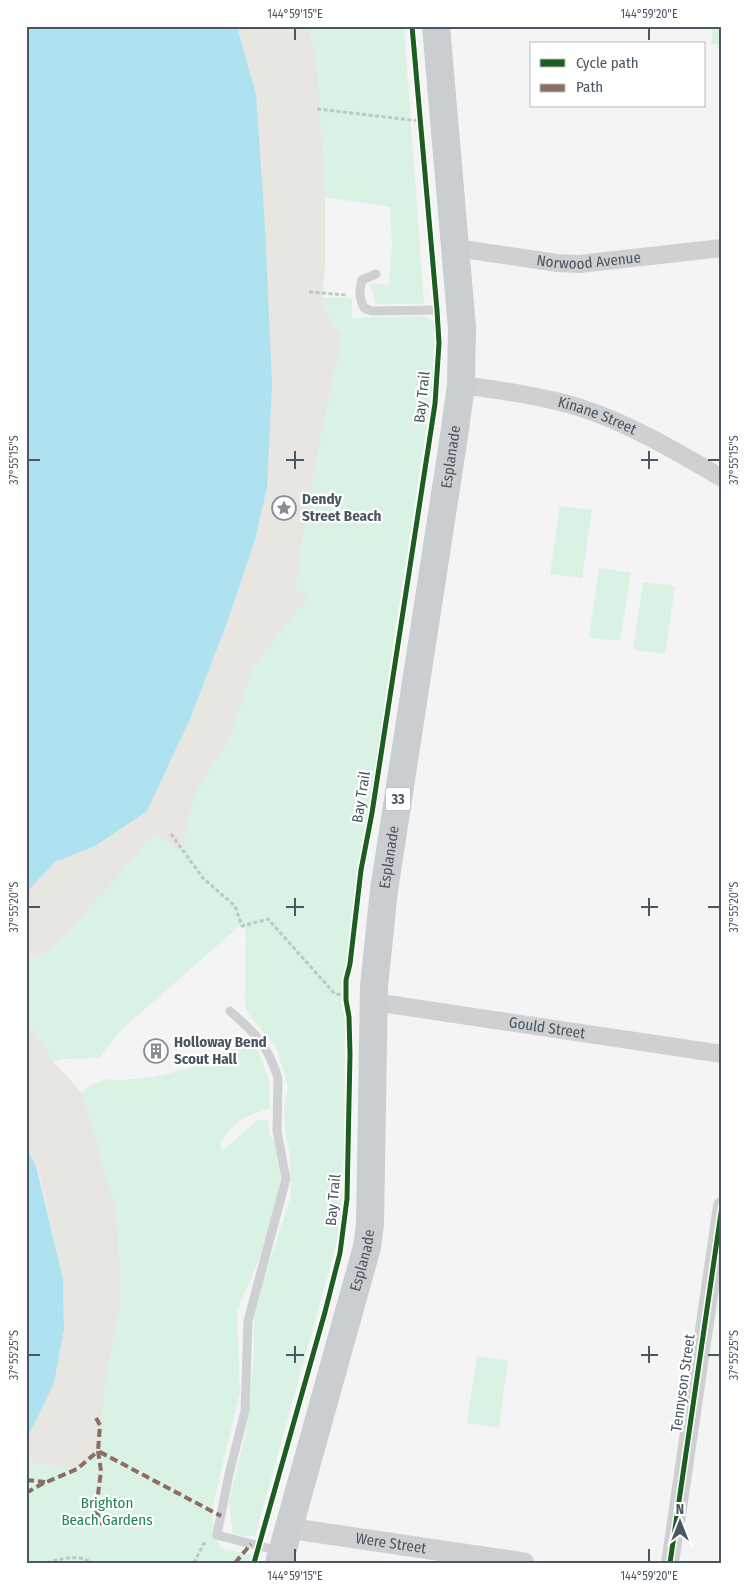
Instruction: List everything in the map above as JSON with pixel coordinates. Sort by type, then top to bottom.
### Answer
[{"type":"main road","name":"Esplanade","points":[[282,1548],[367,1247],[370,1224],[376,960],[384,890],[461,385],[462,328],[436,26]]},
{"type":"street","name":"Norwood Avenue","points":[[456,248],[556,263],[579,264],[722,248]]},
{"type":"street","name":"Kinane Street","points":[[461,385],[583,408],[663,445],[722,478]]},
{"type":"street","name":"Gould Street","points":[[374,1002],[722,1054]]},
{"type":"street","name":"Tennyson Street","points":[[670,1563],[722,1206]]},
{"type":"street","name":"Were Street","points":[[282,1548],[524,1563]]},
{"type":"lane","points":[[376,274],[362,280],[360,295],[364,308],[372,310],[437,310]]},
{"type":"lane","points":[[230,1011],[251,1029],[265,1045],[277,1073],[277,1131],[286,1179],[248,1321],[245,1411],[229,1474],[217,1535],[282,1548]]},
{"type":"path","points":[[318,109],[421,124],[420,112]]},
{"type":"path","points":[[308,292],[360,295]]},
{"type":"path","points":[[172,834],[203,878],[235,906],[242,926],[268,919],[334,994],[346,992],[346,1002]]},
{"type":"path","points":[[47,1563],[62,1558],[78,1557],[93,1563]]},
{"type":"green space","points":[[309,26],[404,26],[424,304],[376,304],[370,283],[389,285],[392,244],[390,207],[325,197],[312,39]]},
{"type":"green space","points":[[713,26],[722,26],[722,45],[711,44]]},
{"type":"green space","points":[[323,297],[352,298],[352,318],[424,316],[434,321],[434,378],[372,795],[357,866],[346,965],[342,978],[341,1002],[345,1021],[344,1165],[337,1242],[255,1536],[242,1536],[233,1534],[229,1501],[247,1428],[254,1358],[254,1310],[291,1195],[290,1155],[285,1132],[284,1108],[288,1086],[276,1047],[247,1012],[245,1000],[246,929],[238,927],[120,1031],[99,1058],[61,1059],[52,1062],[26,1031],[26,961],[38,957],[153,831],[158,837],[182,850],[169,831],[245,679],[292,594],[336,330],[322,307]]},
{"type":"green space","points":[[560,506],[592,510],[582,578],[550,574]]},
{"type":"green space","points":[[599,568],[631,573],[620,641],[589,637]]},
{"type":"green space","points":[[643,582],[675,586],[665,654],[633,650]]},
{"type":"green space","name":"Brighton Beach Gardens","points":[[256,1045],[269,1080],[270,1108],[243,1118],[231,1128],[221,1141],[221,1152],[258,1120],[268,1120],[270,1135],[275,1142],[281,1179],[260,1257],[237,1311],[240,1392],[212,1509],[213,1523],[218,1543],[220,1543],[219,1548],[253,1555],[251,1563],[26,1563],[26,1462],[77,1469],[91,1124],[82,1093],[91,1085],[108,1079],[121,1080],[154,1077],[186,1069],[220,1052]]},
{"type":"green space","points":[[477,1356],[508,1360],[499,1428],[467,1423]]},
{"type":"sand","name":"Dendy Street Beach","points":[[237,26],[309,26],[317,65],[325,197],[325,263],[322,307],[336,330],[342,335],[322,430],[299,558],[295,590],[308,597],[252,668],[231,735],[194,794],[182,851],[153,835],[73,927],[42,955],[26,961],[26,893],[55,862],[95,846],[190,719],[227,623],[255,540],[256,94]]},
{"type":"sand","points":[[26,1019],[52,1060],[82,1093],[117,1214],[120,1303],[103,1392],[101,1451],[77,1469],[26,1462],[26,1441],[54,1383],[64,1330],[63,1279],[37,1165],[26,1147]]},
{"type":"water","points":[[26,26],[237,26],[256,94],[265,226],[272,384],[267,487],[255,540],[227,623],[190,719],[147,811],[95,846],[55,862],[26,893]]},
{"type":"water","points":[[26,1147],[36,1165],[63,1279],[64,1330],[54,1383],[26,1441]]},
{"type":"marked path","points":[[96,1418],[100,1425],[98,1451],[221,1516]]},
{"type":"marked path","points":[[98,1451],[101,1471],[96,1510],[102,1525]]},
{"type":"marked path","points":[[26,1493],[77,1469],[98,1451]]},
{"type":"marked path","points":[[26,1480],[45,1482]]},
{"type":"marked path","points":[[235,1563],[251,1544]]},
{"type":"cycle path","name":"Bay Trail","points":[[254,1563],[340,1253],[347,1199],[350,1054],[346,980],[350,964],[361,870],[372,813],[435,404],[439,343],[437,310],[412,26]]},
{"type":"cycle path","points":[[670,1563],[722,1206]]},
{"type":"place","name":"Dendy Street Beach","points":[[284,508]]},
{"type":"place","name":"Holloway Bend Scout Hall","points":[[156,1051]]}]
